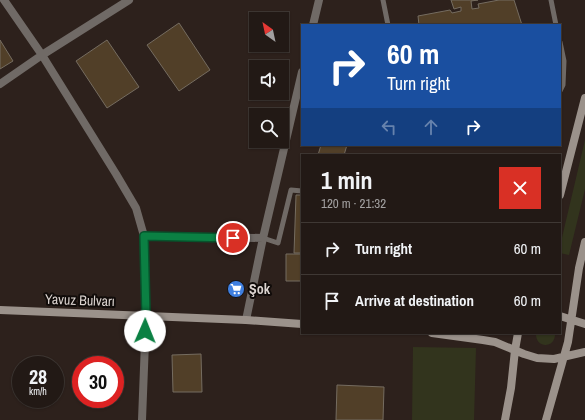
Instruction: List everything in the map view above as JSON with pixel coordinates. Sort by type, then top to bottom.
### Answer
[{"type":"main road","points":[[561,191],[585,98]]},
{"type":"main road","points":[[546,420],[568,342],[582,268],[585,242]]},
{"type":"main road","name":"Yavuz Bulvarı","points":[[0,310],[246,320],[301,324]]},
{"type":"main road","points":[[561,316],[585,324]]},
{"type":"main road","points":[[439,334],[495,342],[537,358],[554,359],[585,352]]},
{"type":"main road","points":[[505,420],[511,388],[518,334]]},
{"type":"street","points":[[4,0],[42,55],[136,208],[144,236],[146,316],[142,420]]},
{"type":"street","points":[[0,84],[42,55],[129,0]]},
{"type":"street","points":[[313,24],[319,0]]},
{"type":"street","points":[[246,320],[263,238],[301,76]]},
{"type":"street","points":[[144,236],[263,238]]},
{"type":"lane","points":[[382,0],[388,24]]},
{"type":"lane","points":[[551,0],[556,24]]},
{"type":"lane","points":[[561,47],[564,61],[561,88]]},
{"type":"lane","points":[[263,238],[278,242],[292,190],[301,191]]},
{"type":"green space","points":[[585,140],[585,189],[569,255],[561,253],[561,242]]},
{"type":"green space","points":[[536,334],[555,334],[552,342],[546,345],[539,342]]},
{"type":"green space","points":[[413,347],[476,348],[474,420],[412,420]]},
{"type":"building","points":[[451,0],[478,0],[471,1],[472,9],[479,8],[478,4],[499,0],[514,0],[522,24],[419,24],[418,16],[450,10],[452,13],[461,11],[461,7],[454,9]]},
{"type":"building","points":[[179,23],[210,70],[179,91],[147,45]]},
{"type":"building","points":[[0,40],[13,61],[0,69]]},
{"type":"building","points":[[107,40],[139,87],[107,108],[76,61]]},
{"type":"building","points":[[321,146],[347,146],[344,154],[318,154]]},
{"type":"building","points":[[296,195],[301,195],[301,253],[294,253]]},
{"type":"building","points":[[286,254],[301,254],[301,281],[286,281]]},
{"type":"building","points":[[201,354],[202,392],[173,392],[172,355]]},
{"type":"building","points":[[337,385],[384,387],[383,420],[336,420]]},
{"type":"place","name":"Şok","points":[[236,289]]},
{"type":"route","points":[[145,331],[144,236],[233,238]]}]
